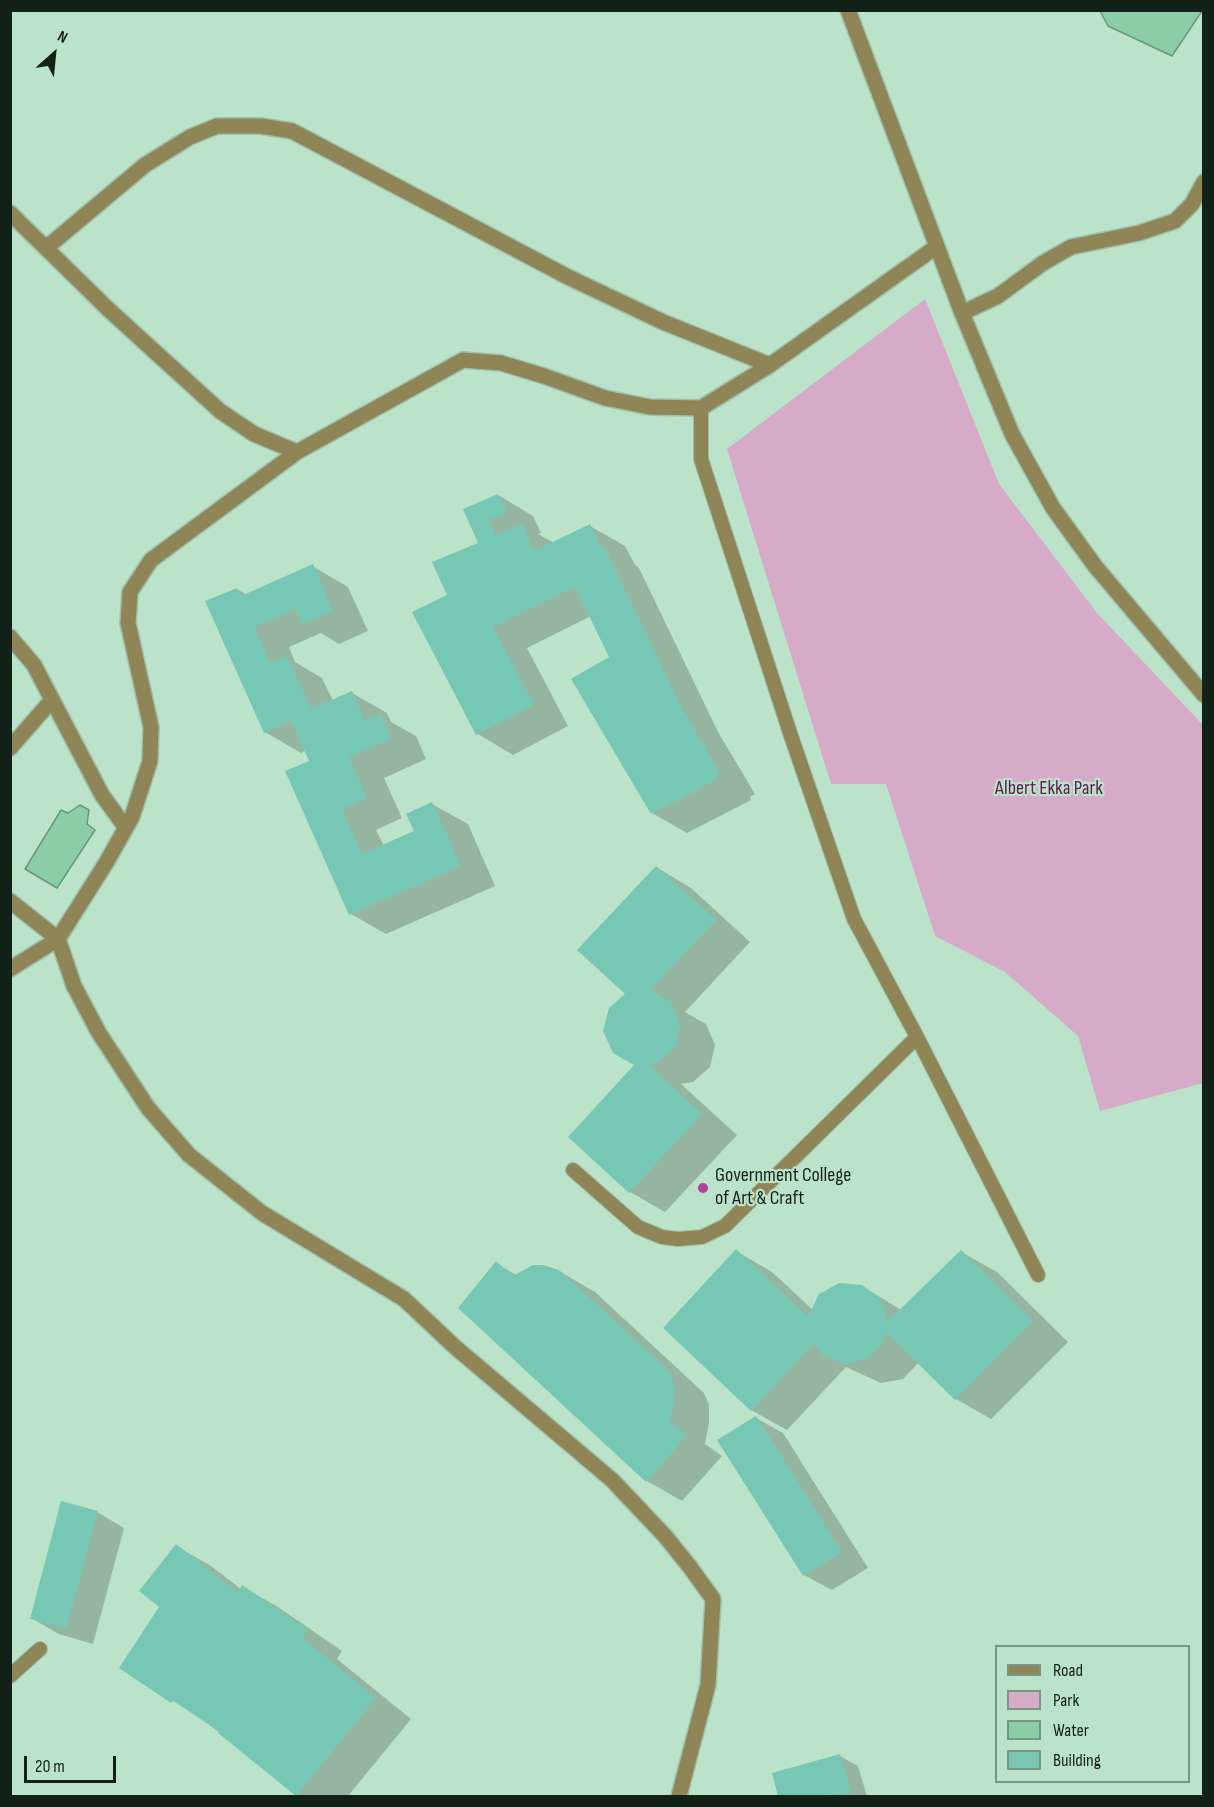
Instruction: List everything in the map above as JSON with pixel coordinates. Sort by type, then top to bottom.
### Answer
[{"type":"street","points":[[848,10],[936,247],[1012,434],[1053,508],[1095,566],[1203,695]]},
{"type":"street","points":[[46,248],[145,165],[190,137],[217,126],[261,126],[292,131],[568,277],[663,322],[770,365]]},
{"type":"street","points":[[962,313],[998,296],[1043,263],[1071,247],[1140,233],[1175,220],[1192,204],[1203,182]]},
{"type":"street","points":[[10,213],[108,309],[220,411],[254,434],[297,452]]},
{"type":"street","points":[[10,969],[58,939],[132,817],[150,761],[151,727],[128,623],[130,592],[152,560],[297,452],[463,360],[501,363],[544,375],[605,398],[638,405],[701,408],[770,365],[936,247]]},
{"type":"street","points":[[10,637],[34,665],[102,795],[126,828]]},
{"type":"street","points":[[10,748],[52,700]]},
{"type":"street","points":[[10,901],[58,939],[74,986],[99,1033],[147,1108],[189,1155],[262,1213],[404,1299],[455,1347],[612,1480],[665,1536],[690,1567],[713,1599],[708,1685],[679,1797]]},
{"type":"lane","points":[[701,408],[701,459],[791,736],[854,919],[1038,1275]]},
{"type":"lane","points":[[573,1170],[638,1227],[662,1237],[678,1239],[702,1237],[726,1226],[917,1037]]},
{"type":"lane","points":[[10,1676],[40,1649]]},
{"type":"green space","name":"Albert Ekka Park","points":[[925,299],[999,484],[1097,613],[1203,725],[1203,1083],[1100,1111],[1078,1036],[1005,972],[935,936],[886,784],[831,784],[727,449]]},
{"type":"water","points":[[1100,11],[1202,11],[1172,56],[1108,26]]},
{"type":"water","points":[[80,805],[89,810],[87,824],[95,830],[57,888],[25,869],[61,810],[68,813]]},
{"type":"building","points":[[498,494],[507,512],[489,520],[496,535],[522,523],[534,551],[590,524],[601,547],[604,546],[683,710],[720,773],[715,776],[716,780],[651,814],[571,679],[609,657],[575,587],[493,627],[534,705],[476,735],[412,612],[447,595],[432,562],[478,543],[463,509]]},
{"type":"building","points":[[313,564],[333,611],[302,624],[295,609],[254,627],[270,663],[287,656],[311,709],[352,691],[365,721],[381,714],[391,739],[349,757],[367,798],[342,809],[362,854],[414,831],[406,814],[432,802],[461,866],[349,915],[285,771],[309,761],[291,721],[264,733],[205,601],[237,588],[241,596]]},
{"type":"building","points":[[656,866],[716,920],[650,990],[671,1002],[680,1024],[675,1047],[657,1063],[648,1064],[702,1114],[629,1193],[568,1137],[634,1065],[613,1053],[603,1031],[609,1008],[625,994],[577,950]]},
{"type":"building","points":[[736,1249],[808,1317],[819,1294],[839,1283],[862,1285],[880,1299],[888,1321],[961,1250],[1033,1321],[955,1400],[886,1332],[883,1343],[867,1359],[844,1364],[823,1355],[814,1343],[751,1411],[663,1328]]},
{"type":"building","points":[[496,1261],[513,1276],[533,1265],[543,1265],[559,1270],[669,1371],[674,1384],[674,1402],[670,1422],[687,1435],[646,1482],[458,1308]]},
{"type":"building","points":[[756,1416],[842,1552],[803,1576],[717,1440]]},
{"type":"building","points":[[61,1501],[98,1511],[66,1629],[30,1619]]},
{"type":"building","points":[[176,1544],[238,1592],[242,1585],[308,1630],[302,1638],[376,1698],[296,1796],[219,1732],[173,1700],[171,1703],[119,1668],[159,1607],[139,1591]]},
{"type":"building","points":[[840,1754],[851,1793],[839,1796],[778,1796],[772,1773]]},
{"type":"place","name":"Government College of Art & Craft","points":[[703,1188]]}]
